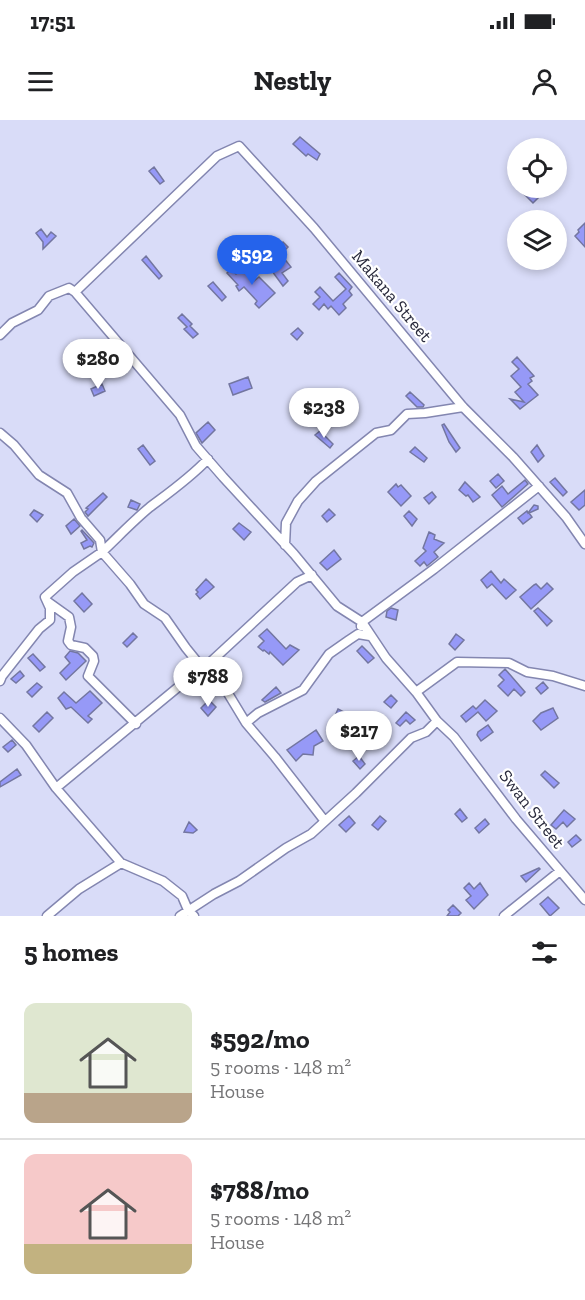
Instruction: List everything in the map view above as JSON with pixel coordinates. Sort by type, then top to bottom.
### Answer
[{"type":"street","name":"Makana Street","points":[[75,292],[216,156],[239,146],[314,228],[463,407],[513,457],[566,516],[585,543]]},
{"type":"street","points":[[0,335],[12,324],[38,310],[49,296],[69,288],[75,292],[180,415],[196,446],[337,606],[362,622]]},
{"type":"street","points":[[285,545],[286,523],[292,510],[316,482],[342,459],[376,433],[392,430],[407,414],[463,407]]},
{"type":"street","points":[[0,433],[14,445],[39,475],[67,493],[81,518],[100,540],[102,552],[144,604],[165,618],[203,669],[226,690],[246,723],[324,820]]},
{"type":"street","points":[[0,681],[39,629],[50,620],[48,602],[45,597],[48,593],[102,552],[149,508],[192,476],[208,459]]},
{"type":"street","points":[[246,723],[258,713],[303,690],[329,654],[358,634],[362,622],[434,569],[539,486]]},
{"type":"street","points":[[56,788],[203,669],[297,582],[312,575]]},
{"type":"street","points":[[48,602],[69,617],[71,627],[68,641],[71,645],[85,648],[93,656],[94,662],[87,676],[136,724]]},
{"type":"street","name":"Swan Street","points":[[362,622],[386,658],[416,692],[437,721],[454,737],[516,819],[585,900]]},
{"type":"street","points":[[358,634],[370,636]]},
{"type":"street","points":[[416,692],[457,662],[509,663],[527,672],[553,676],[585,686]]},
{"type":"street","points":[[0,718],[26,745],[56,788],[121,863],[163,881],[182,896],[191,913]]},
{"type":"street","points":[[180,916],[191,913],[214,894],[239,881],[286,848],[311,834],[411,738],[426,732],[437,721]]},
{"type":"street","points":[[47,916],[79,889],[121,863]]},
{"type":"street","points":[[504,916],[560,871]]},
{"type":"building","points":[[300,137],[320,154],[317,160],[308,154],[306,156],[293,144]]},
{"type":"building","points":[[154,167],[164,181],[160,184],[149,171]]},
{"type":"building","points":[[528,198],[538,198],[533,203]]},
{"type":"building","points":[[585,223],[585,247],[575,236]]},
{"type":"building","points":[[41,229],[47,237],[51,232],[56,236],[43,249],[43,242],[36,233]]},
{"type":"building","points":[[283,242],[288,247],[280,255],[275,249]]},
{"type":"building","points":[[146,256],[162,276],[159,279],[142,260]]},
{"type":"building","points":[[283,257],[291,267],[282,273],[288,281],[283,286],[269,267]]},
{"type":"building","points":[[245,268],[254,281],[259,277],[275,293],[259,308],[255,304],[257,301],[244,287],[239,291],[236,286],[238,285],[227,273],[231,269],[236,274]]},
{"type":"building","points":[[339,273],[352,287],[349,291],[352,295],[343,304],[346,308],[339,315],[331,306],[328,309],[324,304],[319,310],[313,304],[320,297],[315,292],[320,287],[333,301],[346,289],[335,277]]},
{"type":"building","points":[[213,282],[226,297],[222,301],[208,286]]},
{"type":"building","points":[[182,314],[198,334],[193,338],[178,318]]},
{"type":"building","points":[[298,328],[303,333],[297,340],[291,334]]},
{"type":"building","points":[[93,346],[100,352],[94,357],[93,355],[80,368],[75,362]]},
{"type":"building","points":[[517,357],[534,376],[530,378],[532,381],[528,384],[538,395],[520,409],[510,399],[524,402],[515,392],[521,387],[511,376],[519,369],[512,362]]},
{"type":"building","points":[[124,361],[128,368],[120,374],[115,368]]},
{"type":"building","points":[[248,377],[252,388],[233,395],[229,384]]},
{"type":"building","points":[[102,384],[105,391],[94,396],[91,389]]},
{"type":"building","points":[[410,392],[424,405],[423,407],[417,407],[406,396]]},
{"type":"building","points":[[208,422],[215,430],[202,443],[196,433]]},
{"type":"building","points":[[444,424],[460,448],[456,452],[449,442],[442,425]]},
{"type":"building","points":[[320,431],[333,444],[330,448],[315,435]]},
{"type":"building","points":[[143,445],[155,461],[150,465],[138,449]]},
{"type":"building","points":[[537,445],[544,456],[538,462],[531,452]]},
{"type":"building","points":[[415,447],[427,458],[424,462],[410,452]]},
{"type":"building","points":[[498,474],[504,481],[496,488],[490,481]]},
{"type":"building","points":[[555,478],[567,492],[563,496],[550,482]]},
{"type":"building","points":[[525,480],[528,484],[502,507],[492,495],[502,486],[508,494]]},
{"type":"building","points":[[465,482],[480,497],[473,502],[468,495],[466,496],[459,490]]},
{"type":"building","points":[[396,484],[398,487],[401,485],[411,496],[401,506],[388,492]]},
{"type":"building","points":[[585,490],[585,505],[579,510],[571,502]]},
{"type":"building","points":[[432,492],[436,497],[429,504],[424,498]]},
{"type":"building","points":[[103,493],[107,497],[88,516],[85,512],[88,509],[86,508]]},
{"type":"building","points":[[131,500],[140,504],[137,510],[128,507]]},
{"type":"building","points":[[534,505],[538,506],[538,509],[529,513],[532,517],[523,524],[518,518],[527,511],[528,513]]},
{"type":"building","points":[[329,509],[335,515],[327,522],[322,516]]},
{"type":"building","points":[[34,510],[43,515],[37,522],[30,515]]},
{"type":"building","points":[[409,511],[417,519],[412,526],[404,516]]},
{"type":"building","points":[[74,519],[80,526],[71,534],[66,526]]},
{"type":"building","points":[[239,523],[251,532],[244,540],[233,529]]},
{"type":"building","points":[[82,530],[94,543],[92,547],[84,549],[81,543],[87,540]]},
{"type":"building","points":[[429,532],[435,535],[434,539],[444,543],[434,552],[438,557],[427,566],[424,562],[420,566],[415,561],[426,551],[423,548]]},
{"type":"building","points":[[334,550],[341,559],[327,570],[320,563]]},
{"type":"building","points":[[491,571],[501,583],[504,579],[516,590],[506,599],[492,584],[487,588],[481,580]]},
{"type":"building","points":[[206,579],[214,587],[200,599],[196,590]]},
{"type":"building","points":[[547,583],[553,589],[531,609],[520,597],[534,585],[536,584],[541,589]]},
{"type":"building","points":[[82,593],[92,604],[84,612],[74,601]]},
{"type":"building","points":[[391,608],[398,610],[396,620],[386,617],[387,611]]},
{"type":"building","points":[[538,608],[552,621],[547,626],[534,611]]},
{"type":"building","points":[[267,629],[286,649],[290,645],[299,650],[283,665],[270,652],[269,654],[258,647],[264,641],[259,636]]},
{"type":"building","points":[[133,633],[137,637],[127,647],[123,643]]},
{"type":"building","points":[[456,634],[464,640],[455,650],[449,644]]},
{"type":"building","points":[[362,646],[374,658],[368,663],[357,651]]},
{"type":"building","points":[[70,651],[78,653],[86,661],[66,680],[60,673],[70,663],[65,657]]},
{"type":"building","points":[[33,654],[45,667],[40,671],[28,658]]},
{"type":"building","points":[[505,669],[525,692],[521,696],[514,689],[508,696],[498,686],[504,680],[499,675]]},
{"type":"building","points":[[20,671],[24,676],[16,683],[11,679]]},
{"type":"building","points":[[543,682],[548,688],[541,694],[536,688]]},
{"type":"building","points":[[37,683],[42,687],[32,697],[27,692]]},
{"type":"building","points":[[276,687],[281,693],[265,702],[262,700]]},
{"type":"building","points":[[90,691],[102,703],[88,716],[92,719],[88,723],[71,707],[66,709],[58,698],[64,692],[76,703]]},
{"type":"building","points":[[391,695],[397,701],[391,708],[384,702]]},
{"type":"building","points":[[209,700],[216,707],[208,716],[201,708]]},
{"type":"building","points":[[485,700],[497,711],[486,721],[478,712],[466,722],[461,716],[473,706],[476,709]]},
{"type":"building","points":[[553,708],[558,718],[541,730],[533,721],[541,713]]},
{"type":"building","points":[[338,709],[344,712],[353,723],[346,730],[334,718]]},
{"type":"building","points":[[47,712],[53,718],[39,732],[33,726]]},
{"type":"building","points":[[406,712],[415,720],[410,724],[406,720],[400,726],[396,723]]},
{"type":"building","points":[[488,725],[493,732],[481,741],[477,735],[478,732]]},
{"type":"building","points":[[316,730],[323,741],[314,746],[313,755],[303,754],[296,761],[287,750]]},
{"type":"building","points":[[12,740],[16,745],[8,752],[3,747]]},
{"type":"building","points":[[359,756],[365,764],[360,769],[353,761]]},
{"type":"building","points":[[17,769],[21,775],[0,787],[0,782]]},
{"type":"building","points":[[545,771],[559,783],[554,788],[541,775]]},
{"type":"building","points":[[460,809],[467,818],[462,822],[455,814]]},
{"type":"building","points":[[564,810],[575,819],[567,827],[563,822],[556,829],[551,825]]},
{"type":"building","points":[[349,816],[355,823],[346,832],[339,825]]},
{"type":"building","points":[[380,816],[386,821],[378,830],[372,825]]},
{"type":"building","points":[[485,819],[489,824],[479,833],[475,828]]},
{"type":"building","points":[[189,822],[197,830],[193,833],[184,832]]},
{"type":"building","points":[[576,835],[581,840],[572,847],[568,842]]},
{"type":"building","points":[[539,868],[526,882],[521,876]]},
{"type":"building","points":[[469,883],[474,889],[480,883],[488,895],[474,909],[466,900],[471,896],[464,888]]},
{"type":"building","points":[[548,897],[559,908],[550,916],[540,904]]},
{"type":"building","points":[[453,905],[461,913],[458,916],[447,916],[450,912],[448,910]]}]
